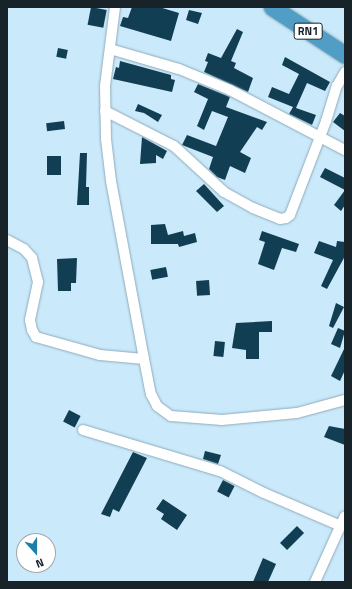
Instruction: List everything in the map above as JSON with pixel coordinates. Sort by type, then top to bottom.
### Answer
[{"type":"highway","name":"RN1","points":[[279,9],[345,55]]},
{"type":"street","points":[[115,7],[105,111],[111,181],[144,359],[154,400],[163,412],[171,416],[222,420],[297,413],[345,400]]},
{"type":"street","points":[[110,49],[179,69],[230,90],[345,150]]},
{"type":"street","points":[[105,111],[174,146],[224,192],[280,219],[290,215],[320,138],[337,86],[345,72]]},
{"type":"street","points":[[7,240],[24,249],[32,258],[38,282],[30,320],[32,330],[36,337],[100,355],[144,359]]},
{"type":"street","points":[[82,430],[220,471],[264,493],[342,527],[315,582]]},
{"type":"building","points":[[91,7],[107,10],[103,28],[88,25]]},
{"type":"building","points":[[132,7],[159,7],[179,13],[171,41],[120,26],[123,17],[128,18]]},
{"type":"building","points":[[189,10],[202,13],[198,24],[186,20]]},
{"type":"building","points":[[237,29],[243,32],[231,61],[236,63],[234,68],[253,78],[248,92],[204,72],[208,62],[205,61],[208,53],[221,58]]},
{"type":"building","points":[[58,48],[68,50],[66,59],[56,57]]},
{"type":"building","points":[[285,57],[330,82],[325,91],[307,83],[296,108],[316,115],[312,125],[289,114],[293,107],[268,97],[272,87],[289,94],[299,74],[282,65]]},
{"type":"building","points":[[120,61],[171,75],[171,79],[175,80],[172,92],[113,79],[116,67],[119,68]]},
{"type":"building","points":[[198,84],[230,97],[226,107],[267,122],[262,130],[257,127],[240,152],[251,158],[245,173],[230,166],[225,180],[217,177],[209,169],[213,157],[182,145],[187,135],[216,146],[228,117],[212,111],[204,130],[197,126],[208,99],[194,92]]},
{"type":"building","points":[[138,104],[162,115],[158,122],[144,113],[135,111]]},
{"type":"building","points":[[340,113],[345,116],[345,131],[333,122]]},
{"type":"building","points":[[64,121],[65,129],[47,131],[46,123]]},
{"type":"building","points":[[142,137],[167,151],[163,159],[156,155],[156,163],[140,164]]},
{"type":"building","points":[[80,153],[87,153],[86,187],[89,187],[89,205],[77,205]]},
{"type":"building","points":[[47,156],[61,156],[61,175],[47,175]]},
{"type":"building","points":[[325,168],[345,178],[345,190],[320,177]]},
{"type":"building","points":[[204,184],[224,206],[217,212],[196,191]]},
{"type":"building","points":[[345,190],[345,205],[341,211],[334,205]]},
{"type":"building","points":[[165,224],[168,235],[183,231],[184,236],[195,233],[197,242],[179,247],[178,244],[151,244],[151,225]]},
{"type":"building","points":[[262,231],[299,244],[296,252],[282,248],[274,270],[258,264],[265,242],[259,240]]},
{"type":"building","points":[[319,241],[336,247],[337,241],[345,242],[345,256],[327,289],[321,286],[333,260],[314,253]]},
{"type":"building","points":[[77,258],[76,283],[71,283],[71,291],[58,291],[57,259]]},
{"type":"building","points":[[166,267],[168,277],[152,280],[150,270]]},
{"type":"building","points":[[209,280],[210,295],[197,296],[196,281]]},
{"type":"building","points":[[336,303],[344,307],[333,328],[329,326]]},
{"type":"building","points":[[272,321],[272,332],[259,332],[259,359],[246,359],[246,350],[232,348],[236,323]]},
{"type":"building","points":[[338,328],[345,331],[340,348],[331,344]]},
{"type":"building","points":[[215,341],[225,342],[223,357],[213,356]]},
{"type":"building","points":[[345,347],[345,370],[340,381],[331,376]]},
{"type":"building","points":[[69,410],[81,416],[75,427],[63,422]]},
{"type":"building","points":[[329,426],[345,429],[345,445],[324,437]]},
{"type":"building","points":[[205,451],[221,455],[218,464],[203,459]]},
{"type":"building","points":[[133,452],[147,458],[119,512],[113,509],[110,517],[101,514]]},
{"type":"building","points":[[223,480],[235,486],[229,497],[217,492]]},
{"type":"building","points":[[163,499],[187,515],[177,530],[161,519],[164,514],[156,509]]},
{"type":"building","points":[[297,526],[304,533],[287,550],[280,543]]},
{"type":"building","points":[[263,558],[276,564],[268,582],[253,582]]}]
